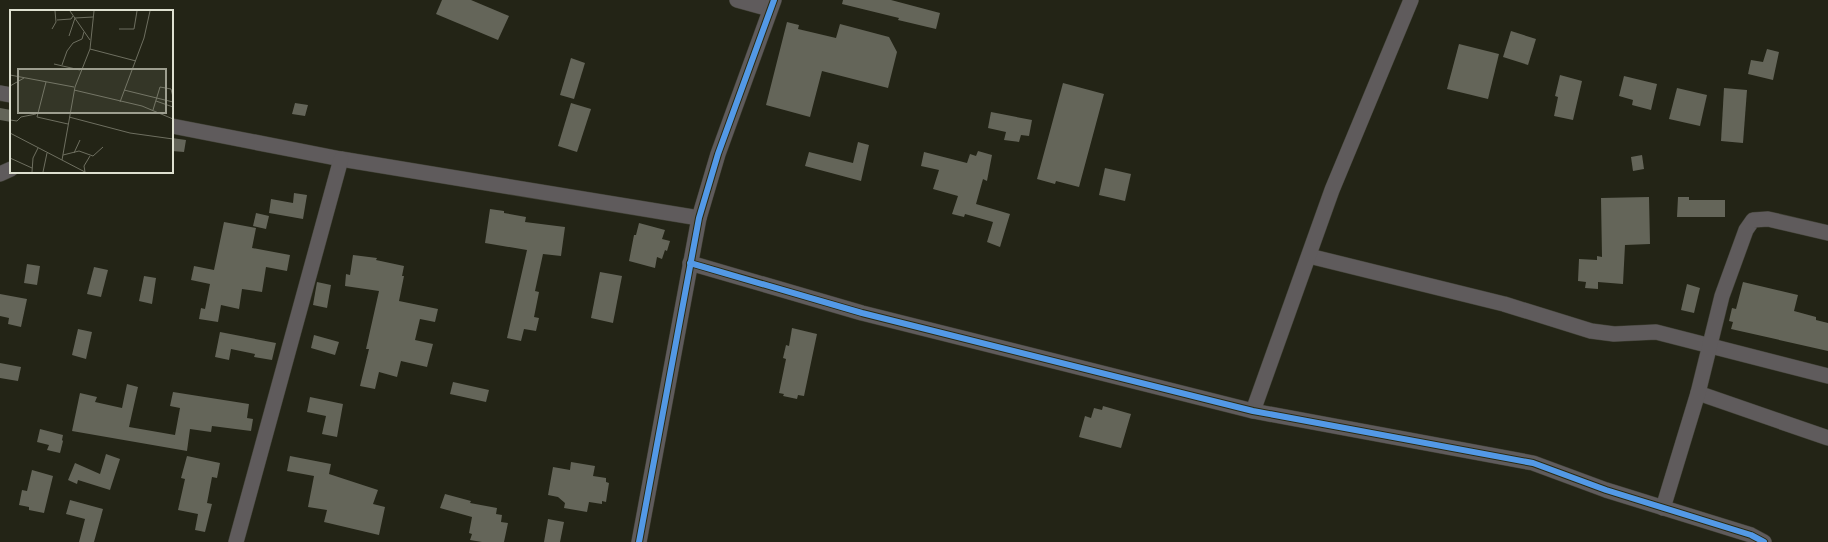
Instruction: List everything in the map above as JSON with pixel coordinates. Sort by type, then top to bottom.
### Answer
[{"type":"street","points":[[639,542],[698,218],[718,154],[772,4],[737,0]]},
{"type":"street","points":[[1254,411],[1332,190],[1410,0]]},
{"type":"street","points":[[0,93],[10,95]]},
{"type":"street","points":[[173,126],[341,159],[698,218]]},
{"type":"street","points":[[236,542],[341,159]]},
{"type":"street","points":[[0,174],[10,169]]},
{"type":"street","points":[[1663,508],[1698,394],[1722,296],[1746,230],[1753,220],[1768,219],[1828,233]]},
{"type":"street","points":[[1308,256],[1504,304],[1591,331],[1614,334],[1656,332],[1828,376]]},
{"type":"street","points":[[690,263],[862,313],[1254,411],[1533,463],[1606,490],[1751,535],[1764,542]]},
{"type":"street","points":[[1698,394],[1828,438]]},
{"type":"building","points":[[442,0],[471,0],[509,16],[498,40],[436,14]]},
{"type":"building","points":[[843,0],[891,0],[940,13],[936,29],[842,4]]},
{"type":"building","points":[[787,22],[799,25],[798,29],[836,38],[840,24],[889,37],[897,52],[888,88],[822,71],[810,117],[766,105]]},
{"type":"building","points":[[1511,31],[1536,39],[1528,65],[1503,57]]},
{"type":"building","points":[[1459,44],[1499,54],[1488,99],[1447,89]]},
{"type":"building","points":[[1767,49],[1779,52],[1773,80],[1748,74],[1751,60],[1763,62]]},
{"type":"building","points":[[571,58],[585,63],[574,99],[560,95]]},
{"type":"building","points":[[1560,75],[1582,81],[1573,120],[1554,116],[1558,97],[1555,96]]},
{"type":"building","points":[[1624,76],[1657,84],[1651,110],[1632,105],[1633,100],[1619,96]]},
{"type":"building","points":[[1063,83],[1104,94],[1079,187],[1056,181],[1055,184],[1037,179]]},
{"type":"building","points":[[1677,88],[1707,95],[1700,126],[1669,119]]},
{"type":"building","points":[[1724,88],[1747,90],[1743,143],[1721,141]]},
{"type":"building","points":[[295,103],[308,105],[305,116],[292,114]]},
{"type":"building","points":[[571,103],[591,109],[577,152],[558,146]]},
{"type":"building","points":[[0,108],[10,110],[10,122],[0,120]]},
{"type":"building","points":[[991,112],[1032,120],[1029,136],[1021,135],[1019,142],[1004,140],[1006,132],[988,128]]},
{"type":"building","points":[[173,138],[186,140],[184,152],[173,151]]},
{"type":"building","points":[[858,142],[869,145],[861,181],[805,166],[809,152],[853,163]]},
{"type":"building","points":[[978,151],[992,155],[987,181],[983,179],[976,204],[1010,214],[1000,247],[987,242],[993,222],[965,214],[964,217],[952,214],[958,196],[933,189],[939,170],[921,166],[924,152],[967,163],[970,154],[976,156]]},
{"type":"building","points":[[1642,155],[1644,169],[1633,171],[1631,157]]},
{"type":"building","points":[[1105,168],[1131,174],[1125,201],[1099,195]]},
{"type":"building","points":[[294,193],[307,195],[303,219],[269,213],[271,199],[293,203]]},
{"type":"building","points":[[1649,197],[1650,244],[1625,245],[1623,284],[1598,282],[1598,289],[1585,288],[1586,282],[1578,281],[1579,259],[1597,260],[1597,256],[1602,257],[1601,198]]},
{"type":"building","points":[[1678,197],[1689,197],[1689,200],[1725,200],[1725,217],[1677,217]]},
{"type":"building","points":[[490,209],[526,217],[525,222],[565,227],[561,256],[543,254],[535,291],[539,292],[534,317],[539,318],[536,331],[524,329],[521,341],[507,338],[527,250],[485,243]]},
{"type":"building","points":[[256,213],[269,216],[266,229],[253,226]]},
{"type":"building","points":[[224,222],[256,228],[252,248],[290,255],[287,271],[266,267],[262,292],[242,289],[239,309],[221,305],[218,322],[199,319],[201,308],[205,309],[210,284],[191,280],[194,266],[214,270]]},
{"type":"building","points":[[639,223],[665,230],[662,239],[670,241],[667,251],[665,250],[662,259],[657,257],[655,268],[629,261],[634,235],[636,235]]},
{"type":"building","points":[[353,255],[377,258],[376,260],[404,266],[402,276],[404,276],[399,301],[438,309],[435,322],[420,319],[415,340],[433,344],[427,367],[401,361],[397,377],[379,372],[375,389],[360,386],[369,349],[366,349],[379,291],[345,286],[346,274],[350,275]]},
{"type":"building","points":[[27,264],[40,266],[37,285],[24,283]]},
{"type":"building","points":[[94,267],[108,270],[101,297],[87,294]]},
{"type":"building","points":[[600,272],[622,276],[613,323],[591,318]]},
{"type":"building","points":[[144,276],[156,278],[152,304],[139,301]]},
{"type":"building","points":[[317,282],[331,285],[327,308],[313,305]]},
{"type":"building","points":[[1743,282],[1798,295],[1794,311],[1816,317],[1816,320],[1828,323],[1828,351],[1731,329],[1733,322],[1729,321],[1732,308],[1736,309]]},
{"type":"building","points":[[1687,284],[1700,288],[1694,313],[1681,310]]},
{"type":"building","points":[[0,294],[27,299],[21,327],[8,324],[9,318],[0,316]]},
{"type":"building","points":[[792,328],[817,334],[804,396],[798,395],[797,399],[783,396],[784,394],[779,393],[786,359],[783,358],[786,345],[789,346]]},
{"type":"building","points":[[78,329],[92,332],[86,359],[72,355]]},
{"type":"building","points":[[220,332],[276,343],[272,360],[254,357],[255,354],[231,349],[229,360],[215,357]]},
{"type":"building","points":[[314,335],[339,342],[335,355],[311,348]]},
{"type":"building","points":[[0,363],[21,367],[18,381],[0,378]]},
{"type":"building","points":[[453,382],[489,390],[486,402],[450,394]]},
{"type":"building","points":[[127,384],[138,387],[129,427],[175,435],[180,408],[170,406],[173,392],[249,404],[247,418],[253,419],[251,431],[212,426],[211,432],[190,429],[187,451],[72,431],[80,393],[97,397],[95,402],[122,408]]},
{"type":"building","points":[[310,397],[343,404],[337,437],[322,434],[326,416],[307,412]]},
{"type":"building","points":[[1103,406],[1131,414],[1121,448],[1079,437],[1085,416],[1091,418],[1094,408],[1102,410]]},
{"type":"building","points":[[40,429],[63,435],[60,453],[47,450],[49,445],[37,442]]},
{"type":"building","points":[[106,454],[120,459],[110,490],[78,480],[77,484],[68,480],[75,463],[100,474]]},
{"type":"building","points":[[187,456],[220,463],[217,478],[212,477],[207,503],[212,504],[205,532],[195,530],[198,514],[178,510],[185,479],[181,478]]},
{"type":"building","points":[[290,456],[331,464],[329,474],[378,490],[373,504],[385,507],[379,535],[324,522],[327,510],[308,507],[314,476],[287,471]]},
{"type":"building","points":[[571,462],[595,466],[593,476],[606,478],[606,482],[609,483],[606,502],[602,501],[602,504],[589,502],[587,512],[564,508],[565,503],[558,497],[548,495],[553,467],[570,470]]},
{"type":"building","points":[[32,470],[53,476],[44,513],[29,510],[29,507],[19,505],[22,490],[27,491]]},
{"type":"building","points":[[445,494],[471,501],[470,503],[497,508],[496,514],[502,515],[501,522],[508,523],[504,542],[482,542],[470,540],[472,534],[469,533],[472,517],[440,508]]},
{"type":"building","points":[[70,500],[103,509],[94,542],[79,542],[85,519],[66,514]]},
{"type":"building","points":[[548,519],[564,522],[560,542],[544,542]]},
{"type":"cycle path","points":[[639,542],[699,218],[718,154],[774,0]]},
{"type":"cycle path","points":[[690,263],[862,313],[1253,411],[1533,463],[1606,490],[1751,535],[1764,542]]}]
